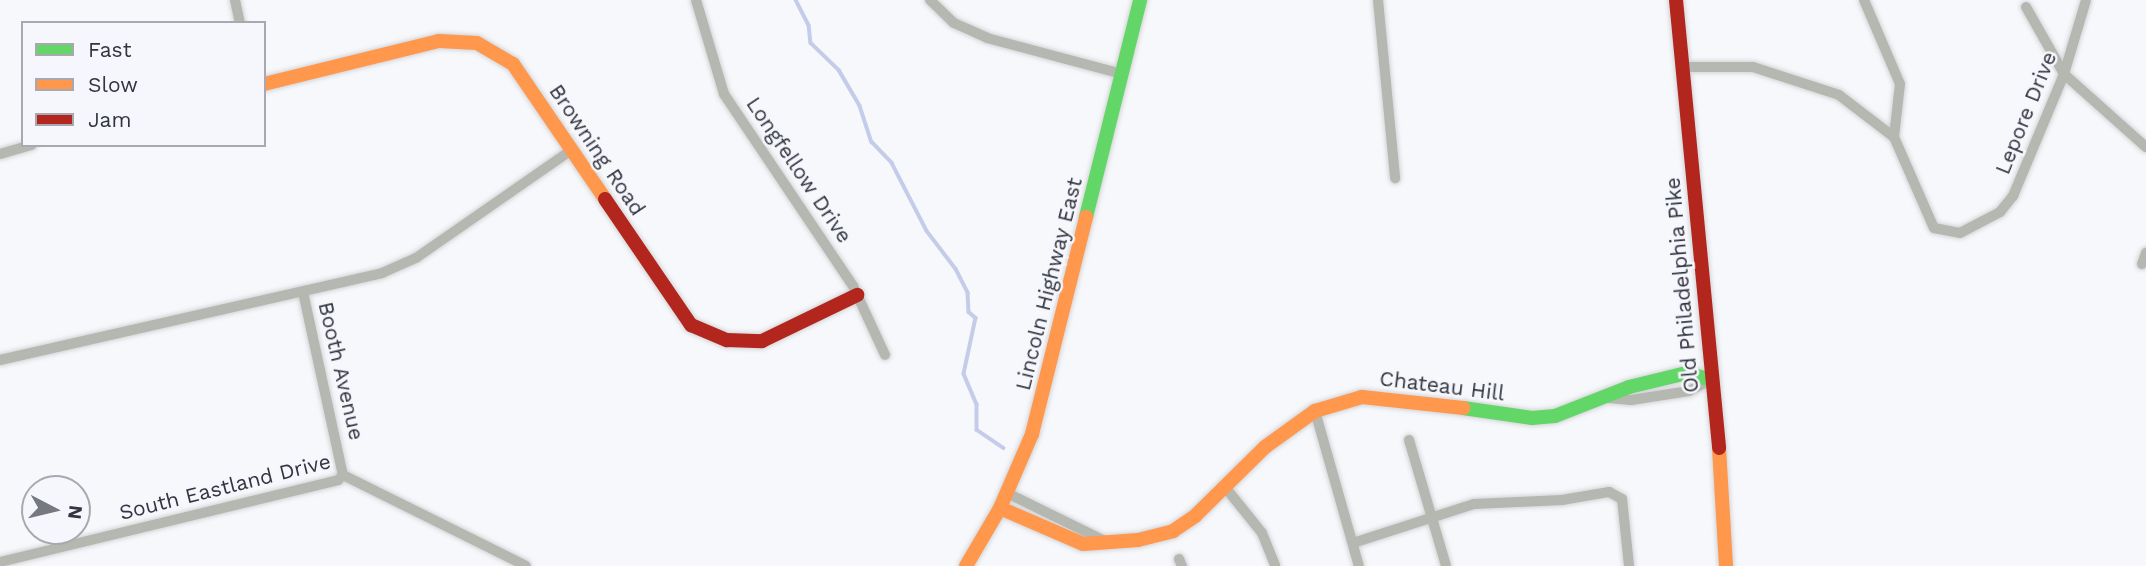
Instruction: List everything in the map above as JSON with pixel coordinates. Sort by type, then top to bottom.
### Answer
[{"type":"street","points":[[235,0],[240,21]]},
{"type":"street","name":"Longfellow Drive","points":[[696,0],[724,94],[857,295],[885,355]]},
{"type":"street","points":[[930,0],[954,23],[987,38],[1122,74]]},
{"type":"street","name":"Lincoln Highway East","points":[[966,566],[1007,493],[1047,384],[1140,0]]},
{"type":"street","points":[[1378,0],[1395,178]]},
{"type":"street","name":"Old Philadelphia Pike","points":[[1676,0],[1726,566]]},
{"type":"street","points":[[1864,0],[1900,84],[1894,136]]},
{"type":"street","name":"Lepore Drive","points":[[1683,68],[1725,65],[1777,73],[1839,95],[1894,136],[1934,228],[1949,233],[1969,230],[2000,212],[2013,195],[2064,74],[2086,0]]},
{"type":"street","points":[[2026,7],[2064,74],[2146,147]]},
{"type":"street","name":"Browning Road","points":[[266,84],[439,41],[477,43],[513,64],[573,149],[676,307],[697,328],[727,340],[762,341],[857,295]]},
{"type":"street","points":[[0,154],[25,147]]},
{"type":"street","name":"Booth Avenue","points":[[343,475],[303,292],[359,281],[416,258],[573,149]]},
{"type":"street","points":[[2142,264],[2146,253]]},
{"type":"street","points":[[0,360],[303,292]]},
{"type":"street","name":"Chateau Hill","points":[[1000,508],[1083,544],[1173,531],[1226,486],[1265,447],[1315,411],[1362,397],[1532,418],[1556,416],[1609,398],[1629,387],[1687,373],[1711,380]]},
{"type":"street","points":[[1315,411],[1359,566]]},
{"type":"street","points":[[1409,440],[1446,566]]},
{"type":"street","name":"South Eastland Drive","points":[[0,562],[12,563],[325,483],[343,475],[526,566]]},
{"type":"street","points":[[1226,486],[1262,533],[1275,566]]},
{"type":"street","points":[[1353,543],[1474,504],[1562,500],[1609,492],[1622,499],[1629,566]]},
{"type":"street","points":[[1007,493],[1105,542]]},
{"type":"waterway","points":[[796,0],[809,25],[811,43],[839,70],[860,106],[872,142],[892,163],[927,231],[956,269],[968,293],[969,312],[976,318],[964,374],[977,404],[977,430],[1004,448]]},
{"type":"traffic: fast","points":[[1086,217],[1140,0]]},
{"type":"traffic: fast","points":[[1463,408],[1532,418],[1555,416],[1629,387],[1687,373],[1711,380]]},
{"type":"traffic: slow","points":[[266,84],[439,41],[477,43],[513,64],[605,199]]},
{"type":"traffic: slow","points":[[966,566],[1000,508],[1032,434],[1086,217]]},
{"type":"traffic: slow","points":[[1000,508],[1083,544],[1138,540],[1173,531],[1195,516],[1265,447],[1315,411],[1362,397],[1463,408]]},
{"type":"traffic: slow","points":[[1719,448],[1726,566]]},
{"type":"traffic: jam","points":[[1676,0],[1719,448]]},
{"type":"traffic: jam","points":[[605,199],[691,325],[727,340],[762,341],[857,295]]}]
